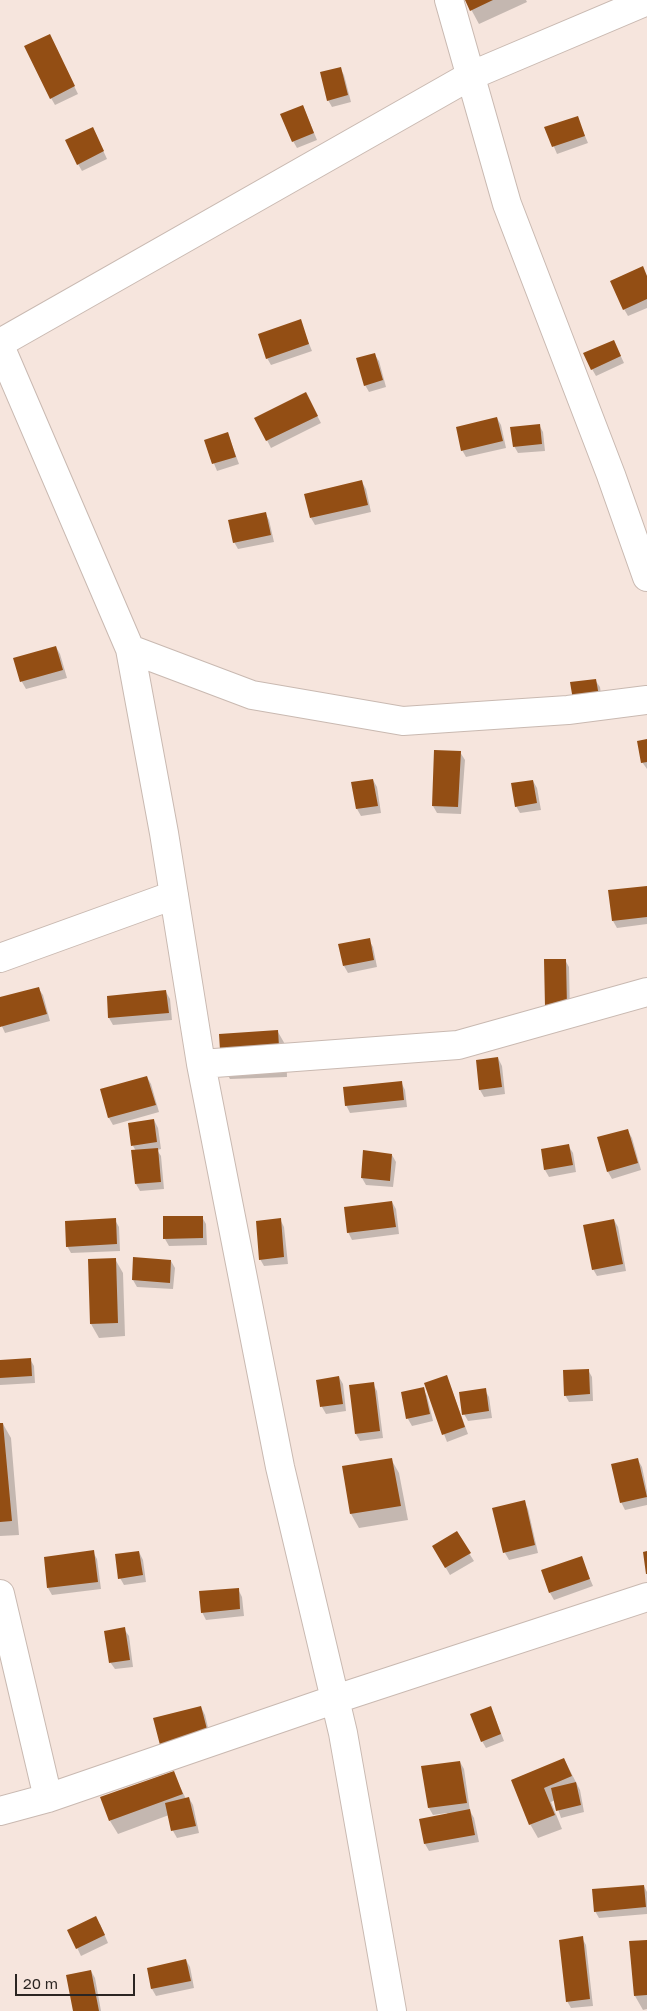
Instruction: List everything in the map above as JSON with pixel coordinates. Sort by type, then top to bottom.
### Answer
[{"type":"street","points":[[449,0],[507,204],[611,475],[647,577]]},
{"type":"street","points":[[392,2011],[343,1733],[280,1467],[201,1064],[164,833],[130,648],[2,355],[470,76],[647,1]]},
{"type":"street","points":[[130,648],[252,695],[403,721],[568,710],[647,700]]},
{"type":"street","points":[[0,958],[174,895]]},
{"type":"street","points":[[201,1064],[458,1045],[647,992]]},
{"type":"street","points":[[0,1594],[48,1798]]},
{"type":"street","points":[[0,1811],[48,1798],[336,1699],[647,1597]]},
{"type":"building","points":[[465,0],[493,0],[470,11]]},
{"type":"building","points":[[50,34],[75,86],[50,99],[24,46]]},
{"type":"building","points":[[341,67],[348,95],[327,101],[320,72]]},
{"type":"building","points":[[303,105],[314,133],[292,142],[280,114]]},
{"type":"building","points":[[578,116],[585,136],[552,147],[544,127]]},
{"type":"building","points":[[93,127],[104,151],[77,165],[65,140]]},
{"type":"building","points":[[643,266],[647,276],[647,299],[623,310],[610,281]]},
{"type":"building","points":[[301,319],[309,344],[266,359],[258,334]]},
{"type":"building","points":[[614,340],[621,356],[591,370],[583,353]]},
{"type":"building","points":[[375,353],[383,380],[364,386],[356,358]]},
{"type":"building","points":[[306,392],[318,416],[266,441],[254,418]]},
{"type":"building","points":[[497,417],[503,441],[461,451],[456,427]]},
{"type":"building","points":[[540,424],[542,444],[513,447],[510,427]]},
{"type":"building","points":[[228,432],[236,457],[212,464],[204,440]]},
{"type":"building","points":[[362,480],[368,505],[310,518],[304,494]]},
{"type":"building","points":[[266,512],[271,535],[233,543],[228,520]]},
{"type":"building","points":[[56,646],[63,670],[20,682],[13,658]]},
{"type":"building","points":[[596,679],[600,702],[574,706],[570,682]]},
{"type":"building","points":[[647,739],[647,762],[641,763],[637,741]]},
{"type":"building","points":[[434,750],[461,751],[458,807],[432,806]]},
{"type":"building","points":[[373,779],[378,806],[356,809],[351,782]]},
{"type":"building","points":[[533,780],[537,803],[515,807],[511,783]]},
{"type":"building","points":[[647,886],[647,917],[612,921],[608,890]]},
{"type":"building","points":[[370,938],[374,960],[343,966],[338,944]]},
{"type":"building","points":[[544,959],[566,959],[567,1007],[545,1007]]},
{"type":"building","points":[[39,987],[47,1014],[0,1027],[0,997]]},
{"type":"building","points":[[166,990],[169,1013],[108,1018],[107,996]]},
{"type":"building","points":[[278,1030],[280,1063],[221,1066],[219,1034]]},
{"type":"building","points":[[498,1057],[502,1087],[479,1090],[476,1060]]},
{"type":"building","points":[[147,1076],[156,1105],[108,1118],[100,1089]]},
{"type":"building","points":[[402,1081],[404,1100],[345,1106],[343,1087]]},
{"type":"building","points":[[154,1119],[157,1142],[131,1146],[128,1123]]},
{"type":"building","points":[[628,1129],[638,1163],[607,1172],[597,1137]]},
{"type":"building","points":[[569,1144],[573,1165],[544,1170],[541,1149]]},
{"type":"building","points":[[158,1148],[161,1182],[135,1184],[131,1150]]},
{"type":"building","points":[[363,1150],[392,1154],[390,1181],[361,1178]]},
{"type":"building","points":[[392,1201],[396,1227],[347,1233],[344,1207]]},
{"type":"building","points":[[163,1216],[203,1216],[203,1238],[163,1239]]},
{"type":"building","points":[[116,1218],[117,1244],[66,1247],[65,1221]]},
{"type":"building","points":[[281,1218],[284,1257],[259,1260],[256,1221]]},
{"type":"building","points":[[614,1219],[623,1264],[592,1270],[583,1225]]},
{"type":"building","points":[[133,1257],[171,1260],[170,1283],[132,1280]]},
{"type":"building","points":[[116,1258],[118,1323],[90,1324],[88,1259]]},
{"type":"building","points":[[31,1358],[32,1376],[0,1378],[0,1360]]},
{"type":"building","points":[[589,1369],[590,1394],[564,1396],[563,1370]]},
{"type":"building","points":[[447,1375],[465,1427],[442,1435],[424,1383]]},
{"type":"building","points":[[339,1376],[343,1404],[320,1407],[316,1380]]},
{"type":"building","points":[[374,1382],[380,1431],[355,1434],[349,1385]]},
{"type":"building","points":[[424,1387],[430,1414],[406,1419],[401,1392]]},
{"type":"building","points":[[486,1388],[489,1411],[462,1415],[459,1392]]},
{"type":"building","points":[[0,1423],[3,1423],[12,1521],[0,1522]]},
{"type":"building","points":[[392,1458],[401,1506],[350,1514],[342,1466]]},
{"type":"building","points":[[638,1458],[647,1497],[620,1503],[611,1464]]},
{"type":"building","points":[[525,1500],[535,1545],[503,1553],[492,1508]]},
{"type":"building","points":[[457,1531],[471,1553],[445,1568],[432,1546]]},
{"type":"building","points":[[94,1550],[98,1582],[47,1588],[44,1557]]},
{"type":"building","points":[[139,1551],[143,1575],[118,1579],[115,1554]]},
{"type":"building","points":[[647,1551],[647,1574],[646,1574],[643,1552]]},
{"type":"building","points":[[582,1556],[590,1579],[549,1593],[541,1570]]},
{"type":"building","points":[[239,1588],[240,1609],[201,1613],[199,1591]]},
{"type":"building","points":[[125,1627],[130,1660],[109,1663],[104,1631]]},
{"type":"building","points":[[201,1706],[208,1733],[160,1745],[153,1718]]},
{"type":"building","points":[[491,1706],[501,1734],[481,1742],[470,1714]]},
{"type":"building","points":[[564,1758],[572,1776],[544,1788],[555,1815],[529,1825],[511,1780]]},
{"type":"building","points":[[460,1761],[467,1803],[428,1808],[421,1766]]},
{"type":"building","points":[[174,1771],[183,1794],[109,1821],[100,1797]]},
{"type":"building","points":[[576,1782],[581,1805],[556,1811],[551,1788]]},
{"type":"building","points":[[189,1797],[196,1826],[171,1831],[165,1803]]},
{"type":"building","points":[[470,1809],[475,1835],[424,1844],[419,1819]]},
{"type":"building","points":[[644,1885],[646,1907],[594,1912],[592,1889]]},
{"type":"building","points":[[96,1916],[105,1935],[76,1949],[67,1930]]},
{"type":"building","points":[[583,1936],[590,1999],[566,2002],[559,1940]]},
{"type":"building","points":[[647,1940],[647,1995],[634,1996],[629,1941]]},
{"type":"building","points":[[186,1959],[191,1981],[151,1989],[147,1968]]},
{"type":"building","points":[[91,1970],[99,2011],[73,2011],[66,1975]]}]
